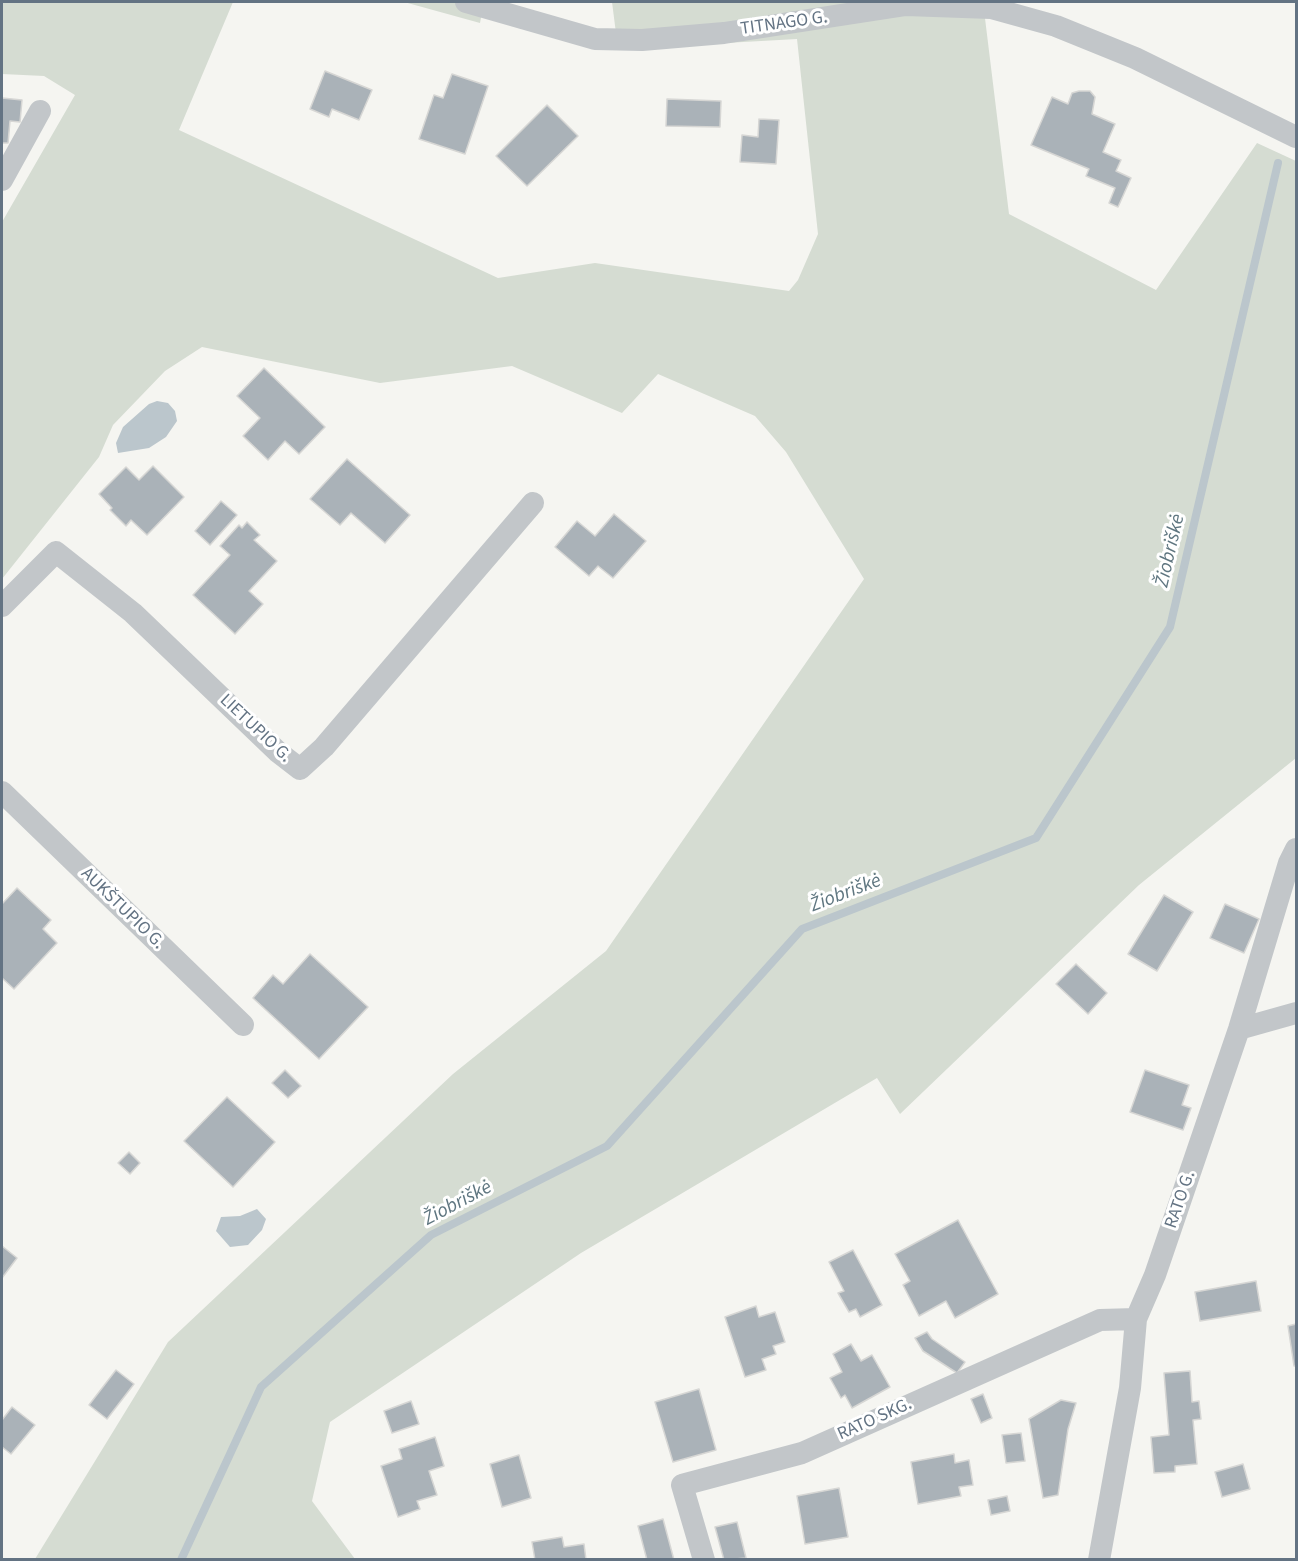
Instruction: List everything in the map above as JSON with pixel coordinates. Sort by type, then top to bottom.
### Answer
[{"type":"street","name":"TITNAGO G.","points":[[466,2],[595,39],[642,40],[724,33],[906,6],[991,8],[1056,26],[1134,58],[1296,137]]},
{"type":"street","points":[[2,180],[40,111]]},
{"type":"street","name":"LIETUPIO G.","points":[[2,606],[56,552],[133,613],[278,752],[300,770],[324,747],[532,503]]},
{"type":"street","name":"AUKŠTUPIO G.","points":[[2,792],[243,1025]]},
{"type":"street","name":"RATO G.","points":[[1099,1560],[1131,1388],[1136,1319],[1155,1275],[1239,1029],[1289,862],[1296,849]]},
{"type":"street","points":[[1239,1029],[1296,1013]]},
{"type":"street","name":"RATO SKG.","points":[[704,1560],[682,1485],[802,1453],[1100,1320],[1136,1319]]},
{"type":"shaded area","points":[[2,2],[233,2],[179,130],[498,278],[595,263],[789,291],[798,280],[818,234],[797,39],[618,49],[612,2],[983,2],[1009,214],[1156,290],[1257,143],[1296,161],[1296,758],[1139,885],[900,1114],[877,1078],[581,1253],[330,1422],[312,1501],[355,1559],[35,1559],[168,1342],[453,1074],[606,951],[864,579],[786,452],[755,416],[658,374],[622,413],[512,366],[380,383],[202,347],[165,371],[113,425],[99,457],[2,579],[2,222],[75,95],[44,76],[2,74]]},
{"type":"shaded area","points":[[404,2],[484,2],[480,23]]},
{"type":"shaded area","points":[[157,401],[168,403],[175,411],[177,421],[166,437],[149,448],[118,453],[116,443],[123,427],[149,404]]},
{"type":"shaded area","points":[[257,1209],[266,1219],[262,1230],[248,1245],[230,1247],[216,1231],[221,1217],[240,1216]]},
{"type":"building","points":[[325,71],[372,90],[359,120],[332,109],[329,117],[310,109]]},
{"type":"building","points":[[452,74],[488,86],[465,154],[419,139],[434,95],[443,98]]},
{"type":"building","points":[[1090,91],[1095,97],[1092,114],[1115,124],[1103,152],[1121,160],[1116,171],[1131,178],[1118,207],[1109,203],[1115,188],[1086,176],[1089,169],[1031,145],[1052,97],[1068,104],[1072,93]]},
{"type":"building","points":[[2,98],[22,100],[20,122],[10,121],[8,143],[2,143]]},
{"type":"building","points":[[667,99],[721,101],[720,127],[666,126]]},
{"type":"building","points":[[547,105],[578,136],[527,186],[496,156]]},
{"type":"building","points":[[759,119],[779,120],[776,164],[740,162],[742,135],[758,137]]},
{"type":"building","points":[[264,368],[325,427],[299,454],[285,441],[268,460],[243,436],[260,418],[237,396]]},
{"type":"building","points":[[347,459],[410,515],[385,543],[351,513],[340,525],[310,499]]},
{"type":"building","points":[[153,466],[184,497],[147,535],[131,520],[126,526],[110,510],[112,508],[99,494],[126,467],[139,480]]},
{"type":"building","points":[[221,501],[237,515],[210,545],[195,531]]},
{"type":"building","points":[[614,514],[646,541],[613,578],[598,566],[589,576],[555,547],[577,521],[595,536]]},
{"type":"building","points":[[247,522],[260,535],[254,540],[277,561],[249,591],[263,604],[235,634],[193,595],[230,555],[220,546],[239,525],[242,528]]},
{"type":"building","points":[[17,888],[51,920],[43,929],[57,943],[14,989],[2,978],[2,904]]},
{"type":"building","points":[[1164,895],[1193,912],[1157,971],[1128,954]]},
{"type":"building","points":[[1225,904],[1259,919],[1244,953],[1210,938]]},
{"type":"building","points":[[310,954],[368,1007],[319,1059],[253,998],[273,975],[283,984]]},
{"type":"building","points":[[1076,964],[1107,993],[1088,1014],[1056,984]]},
{"type":"building","points":[[285,1070],[301,1086],[288,1098],[272,1083]]},
{"type":"building","points":[[1145,1070],[1189,1085],[1182,1105],[1191,1108],[1183,1130],[1130,1112]]},
{"type":"building","points":[[227,1097],[275,1142],[233,1187],[184,1141]]},
{"type":"building","points":[[129,1152],[140,1163],[130,1174],[118,1163]]},
{"type":"building","points":[[958,1220],[998,1294],[955,1318],[946,1301],[919,1316],[903,1285],[910,1281],[895,1254]]},
{"type":"building","points":[[2,1246],[17,1258],[2,1278]]},
{"type":"building","points":[[853,1250],[882,1305],[860,1317],[856,1309],[849,1312],[838,1293],[844,1291],[829,1262]]},
{"type":"building","points":[[1256,1281],[1261,1311],[1200,1321],[1195,1292]]},
{"type":"building","points":[[756,1306],[759,1317],[775,1312],[785,1342],[773,1346],[776,1354],[762,1359],[766,1370],[745,1377],[725,1317]]},
{"type":"building","points":[[1296,1324],[1296,1366],[1294,1366],[1288,1326]]},
{"type":"building","points":[[927,1332],[932,1339],[965,1362],[957,1373],[923,1351],[915,1338]]},
{"type":"building","points":[[851,1344],[861,1361],[872,1355],[890,1387],[852,1408],[845,1395],[841,1398],[830,1378],[842,1372],[833,1354]]},
{"type":"building","points":[[116,1370],[134,1384],[107,1419],[89,1405]]},
{"type":"building","points":[[1190,1371],[1192,1402],[1199,1401],[1201,1419],[1193,1420],[1197,1464],[1175,1466],[1175,1472],[1154,1473],[1151,1437],[1169,1435],[1164,1373]]},
{"type":"building","points":[[699,1389],[716,1450],[673,1462],[655,1402]]},
{"type":"building","points":[[983,1394],[992,1418],[981,1423],[971,1399]]},
{"type":"building","points":[[1061,1400],[1076,1403],[1068,1429],[1058,1495],[1043,1498],[1029,1419]]},
{"type":"building","points":[[411,1401],[419,1424],[392,1433],[384,1411]]},
{"type":"building","points":[[12,1407],[35,1425],[11,1454],[2,1447],[2,1420]]},
{"type":"building","points":[[1021,1433],[1025,1461],[1006,1463],[1002,1435]]},
{"type":"building","points":[[435,1437],[444,1466],[429,1471],[437,1495],[417,1501],[420,1509],[398,1517],[381,1466],[402,1459],[399,1449]]},
{"type":"building","points":[[954,1454],[955,1463],[969,1460],[973,1485],[959,1487],[961,1496],[918,1504],[911,1462]]},
{"type":"building","points":[[519,1455],[531,1498],[502,1507],[490,1464]]},
{"type":"building","points":[[1243,1464],[1250,1489],[1222,1497],[1215,1472]]},
{"type":"building","points":[[839,1488],[848,1537],[805,1544],[797,1496]]},
{"type":"building","points":[[1007,1496],[1010,1511],[991,1515],[988,1500]]},
{"type":"building","points":[[663,1519],[674,1560],[647,1560],[638,1526]]},
{"type":"building","points":[[737,1522],[746,1558],[724,1560],[715,1527]]},
{"type":"building","points":[[562,1537],[564,1547],[584,1544],[586,1560],[535,1560],[532,1542]]},
{"type":"waterway","name":"Žiobriškė","points":[[181,1560],[261,1387],[431,1235],[607,1146],[802,929],[1036,838],[1170,627],[1278,163]]}]
